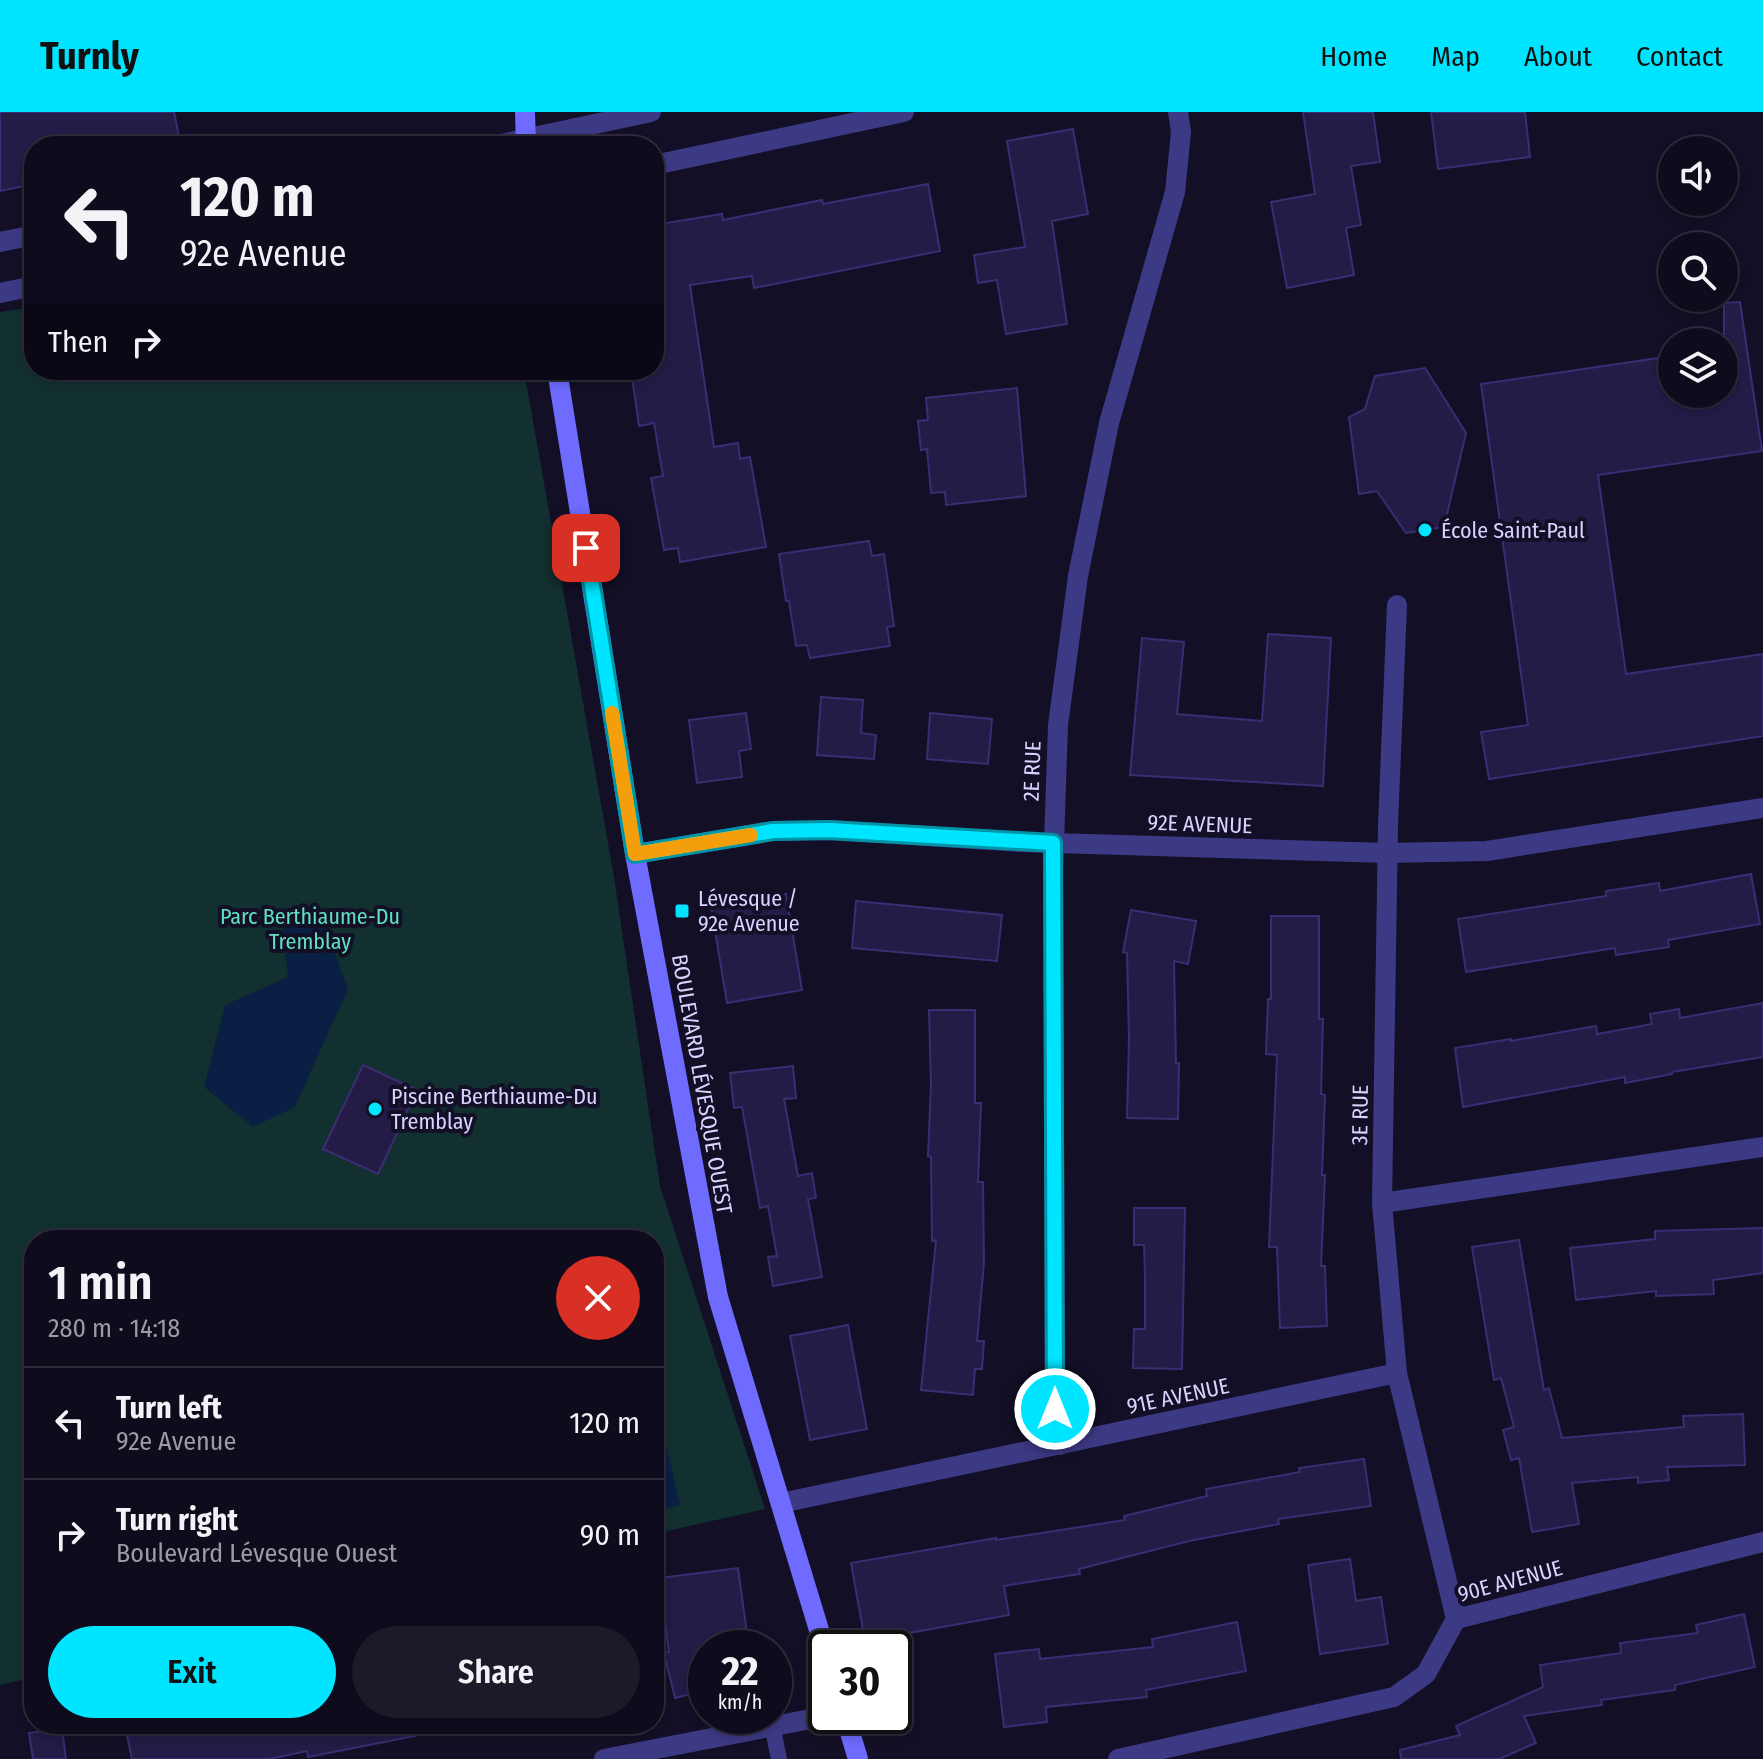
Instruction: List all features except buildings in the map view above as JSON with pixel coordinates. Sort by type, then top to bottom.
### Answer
[{"type":"street","points":[[525,112],[526,136]]},
{"type":"street","points":[[554,136],[651,112]]},
{"type":"street","points":[[664,163],[904,112]]},
{"type":"street","name":"2E RUE","points":[[1061,1445],[1055,1409],[1053,843],[1058,725],[1078,576],[1109,423],[1175,192],[1181,132],[1178,112]]},
{"type":"street","points":[[0,242],[24,237]]},
{"type":"street","points":[[0,293],[24,288]]},
{"type":"street","name":"BOULEVARD LÉVESQUE OUEST","points":[[559,380],[635,854],[718,1297],[819,1630]]},
{"type":"street","name":"3E RUE","points":[[1397,605],[1387,853],[1382,1203],[1397,1373],[1456,1619]]},
{"type":"street","name":"92E AVENUE","points":[[635,854],[787,831],[829,830],[1053,843],[1387,853],[1487,851],[1763,808]]},
{"type":"street","points":[[1382,1203],[1763,1147]]},
{"type":"street","name":"91E AVENUE","points":[[781,1503],[1397,1373]]},
{"type":"street","name":"90E AVENUE","points":[[1118,1759],[1394,1697],[1426,1674],[1456,1619],[1763,1542]]},
{"type":"street","points":[[604,1759],[728,1734]]},
{"type":"street","points":[[850,1734],[858,1759]]},
{"type":"lane","points":[[774,1734],[779,1759]]},
{"type":"green space","name":"Parc Berthiaume-Du Tremblay","points":[[24,308],[24,380],[526,380],[614,877],[660,1186],[765,1509],[664,1532],[664,1230],[24,1230],[24,1679],[0,1685],[0,312]]},
{"type":"water","points":[[316,903],[348,989],[295,1107],[253,1127],[204,1087],[225,1005],[288,977],[282,919]]},
{"type":"water","points":[[664,1435],[680,1505],[664,1509]]},
{"type":"slow traffic","points":[[612,713],[635,854],[751,835]]},
{"type":"place","name":"École Saint-Paul","points":[[1425,530]]},
{"type":"place","name":"Lévesque / 92e Avenue","points":[[682,911]]},
{"type":"place","name":"Piscine Berthiaume-Du Tremblay","points":[[375,1109]]},
{"type":"route","points":[[586,548],[635,854],[773,831],[829,830],[1053,843],[1055,1409]]}]
